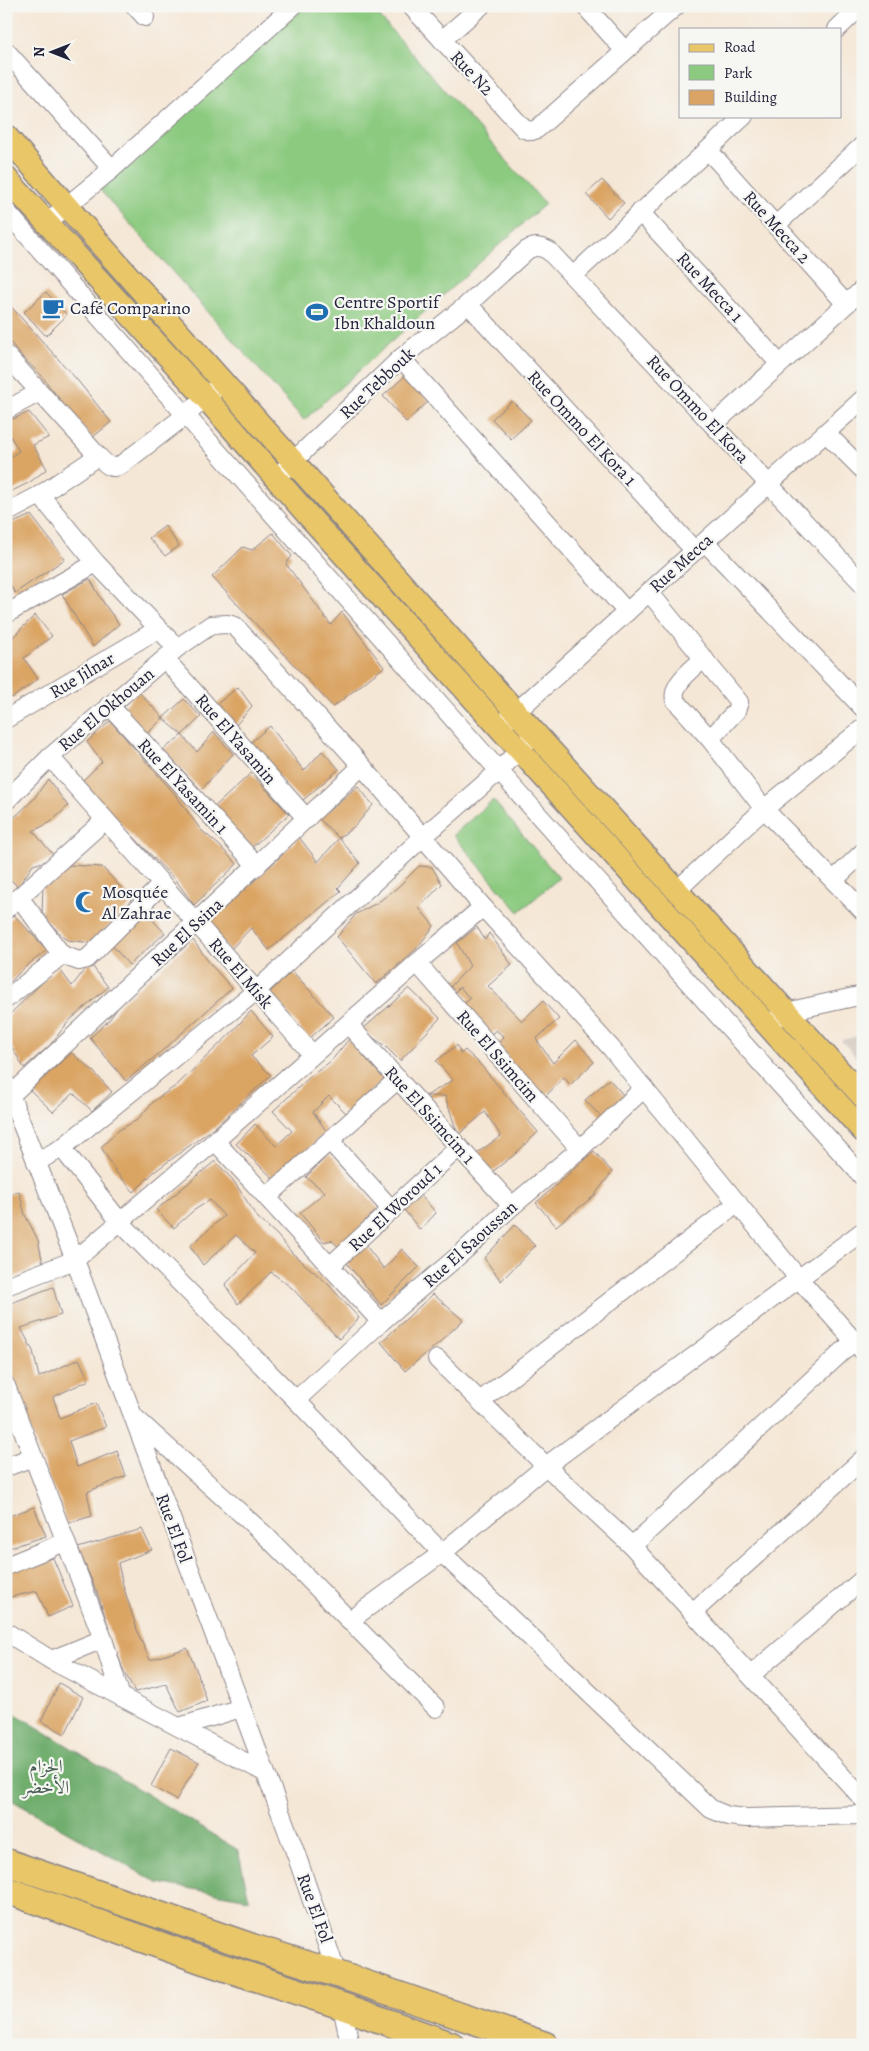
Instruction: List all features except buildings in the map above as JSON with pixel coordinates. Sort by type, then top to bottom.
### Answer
[{"type":"highway","points":[[6,1862],[545,2045]]},
{"type":"highway","points":[[6,1890],[204,1961],[342,2006],[451,2045]]},
{"type":"main road","points":[[6,136],[676,891],[863,1131]]},
{"type":"main road","points":[[6,178],[205,397],[306,514],[520,750],[777,1019],[863,1097]]},
{"type":"street","points":[[46,223],[112,169],[293,6]]},
{"type":"street","name":"Rue N2","points":[[412,6],[524,129],[532,131],[537,129],[625,51]]},
{"type":"street","points":[[442,40],[480,6]]},
{"type":"street","points":[[586,6],[625,51],[676,6]]},
{"type":"street","points":[[838,28],[861,6]]},
{"type":"street","points":[[6,51],[112,169]]},
{"type":"street","points":[[573,276],[742,118]]},
{"type":"street","points":[[776,225],[863,145]]},
{"type":"street","name":"Rue Mecca 2","points":[[708,150],[846,304]]},
{"type":"street","points":[[6,212],[289,530],[499,771],[863,1177]]},
{"type":"street","name":"Rue Mecca 1","points":[[640,212],[780,363]]},
{"type":"street","name":"Rue Ommo El Kora","points":[[527,250],[540,246],[549,251],[863,584]]},
{"type":"street","name":"Rue Tebbouk","points":[[275,478],[401,358],[468,304],[527,250]]},
{"type":"street","points":[[713,425],[863,289]]},
{"type":"street","name":"Rue Ommo El Kora 1","points":[[468,304],[700,547],[863,708]]},
{"type":"street","points":[[6,355],[98,456],[110,467],[117,468],[186,415],[224,382]]},
{"type":"street","points":[[401,358],[627,612]]},
{"type":"street","points":[[6,410],[40,392]]},
{"type":"street","name":"Rue Mecca","points":[[500,727],[863,399]]},
{"type":"street","points":[[826,433],[863,470]]},
{"type":"street","points":[[6,513],[40,494],[98,456]]},
{"type":"street","name":"Rue El Yasamin","points":[[40,494],[96,563],[158,629],[171,654],[306,819]]},
{"type":"street","points":[[289,530],[306,514]]},
{"type":"street","points":[[6,614],[96,563]]},
{"type":"street","points":[[649,592],[739,702],[736,711],[710,739]]},
{"type":"street","name":"Rue El Okhouan","points":[[6,801],[50,757],[109,705],[171,654],[211,625],[227,624],[235,626],[362,766]]},
{"type":"street","name":"Rue Jilnar","points":[[6,719],[158,629]]},
{"type":"street","points":[[704,658],[676,686],[675,700],[710,739],[764,809],[862,911]]},
{"type":"street","name":"Rue El Yasamin 1","points":[[109,705],[257,866]]},
{"type":"street","points":[[676,891],[764,809],[863,728]]},
{"type":"street","points":[[36,1162],[62,1148],[256,991],[499,771],[536,732]]},
{"type":"street","name":"Rue El Misk","points":[[50,757],[312,1054]]},
{"type":"street","points":[[362,766],[483,907],[611,1048],[799,1279],[858,1346],[632,1546]]},
{"type":"street","name":"Rue El Ssina","points":[[8,1090],[197,923],[362,766]]},
{"type":"street","points":[[6,909],[105,820]]},
{"type":"street","points":[[834,880],[863,852]]},
{"type":"street","points":[[20,897],[62,955],[79,960],[87,959],[162,884]]},
{"type":"street","points":[[6,1286],[75,1260],[215,1141],[416,963],[483,907]]},
{"type":"street","points":[[6,999],[62,955]]},
{"type":"street","name":"Rue El Ssimcim","points":[[416,963],[580,1149]]},
{"type":"street","points":[[777,1019],[863,996]]},
{"type":"street","name":"Rue El Ssimcim 1","points":[[348,1024],[512,1206]]},
{"type":"street","points":[[267,1197],[330,1142],[398,1078]]},
{"type":"street","name":"Rue El Saoussan","points":[[296,1400],[512,1206],[580,1149],[644,1088]]},
{"type":"street","name":"Rue El Fol","points":[[8,1090],[75,1260],[297,1857],[337,1974]]},
{"type":"street","points":[[215,1141],[381,1322]]},
{"type":"street","points":[[330,1142],[392,1210]]},
{"type":"street","name":"Rue El Woroud 1","points":[[330,1266],[459,1147]]},
{"type":"street","points":[[62,1148],[120,1222],[296,1400],[442,1553],[711,1809],[728,1816],[746,1818],[863,1815]]},
{"type":"street","points":[[480,1401],[738,1203]]},
{"type":"street","points":[[349,1621],[442,1553],[546,1466],[863,1231]]},
{"type":"street","points":[[437,1360],[632,1546],[863,1799]]},
{"type":"street","points":[[6,1386],[103,1639],[120,1697]]},
{"type":"street","points":[[131,1414],[267,1537],[436,1708]]},
{"type":"street","points":[[6,1467],[33,1457]]},
{"type":"street","points":[[693,1612],[863,1459]]},
{"type":"street","points":[[6,1566],[65,1542]]},
{"type":"street","points":[[751,1675],[863,1578]]},
{"type":"street","points":[[6,1632],[51,1660],[264,1772]]},
{"type":"street","points":[[51,1660],[103,1639]]},
{"type":"street","points":[[179,1727],[241,1708]]},
{"type":"street","points":[[342,2006],[350,2045]]},
{"type":"shaded area","points":[[863,1035],[863,1065],[841,1040]]},
{"type":"green space","name":"Centre Sportif Ibn Khaldoun","points":[[305,6],[370,6],[545,204],[304,420],[100,190]]},
{"type":"green space","points":[[493,800],[559,878],[519,912],[453,835]]},
{"type":"green space","name":"الحزام الأخضر","points":[[6,1708],[238,1850],[249,1899],[158,1883],[6,1797]]},
{"type":"place","name":"Café Comparino","points":[[53,308]]},
{"type":"place","name":"Centre Sportif Ibn Khaldoun","points":[[317,312]]},
{"type":"place","name":"Mosquée Al Zahrae","points":[[86,902]]}]
